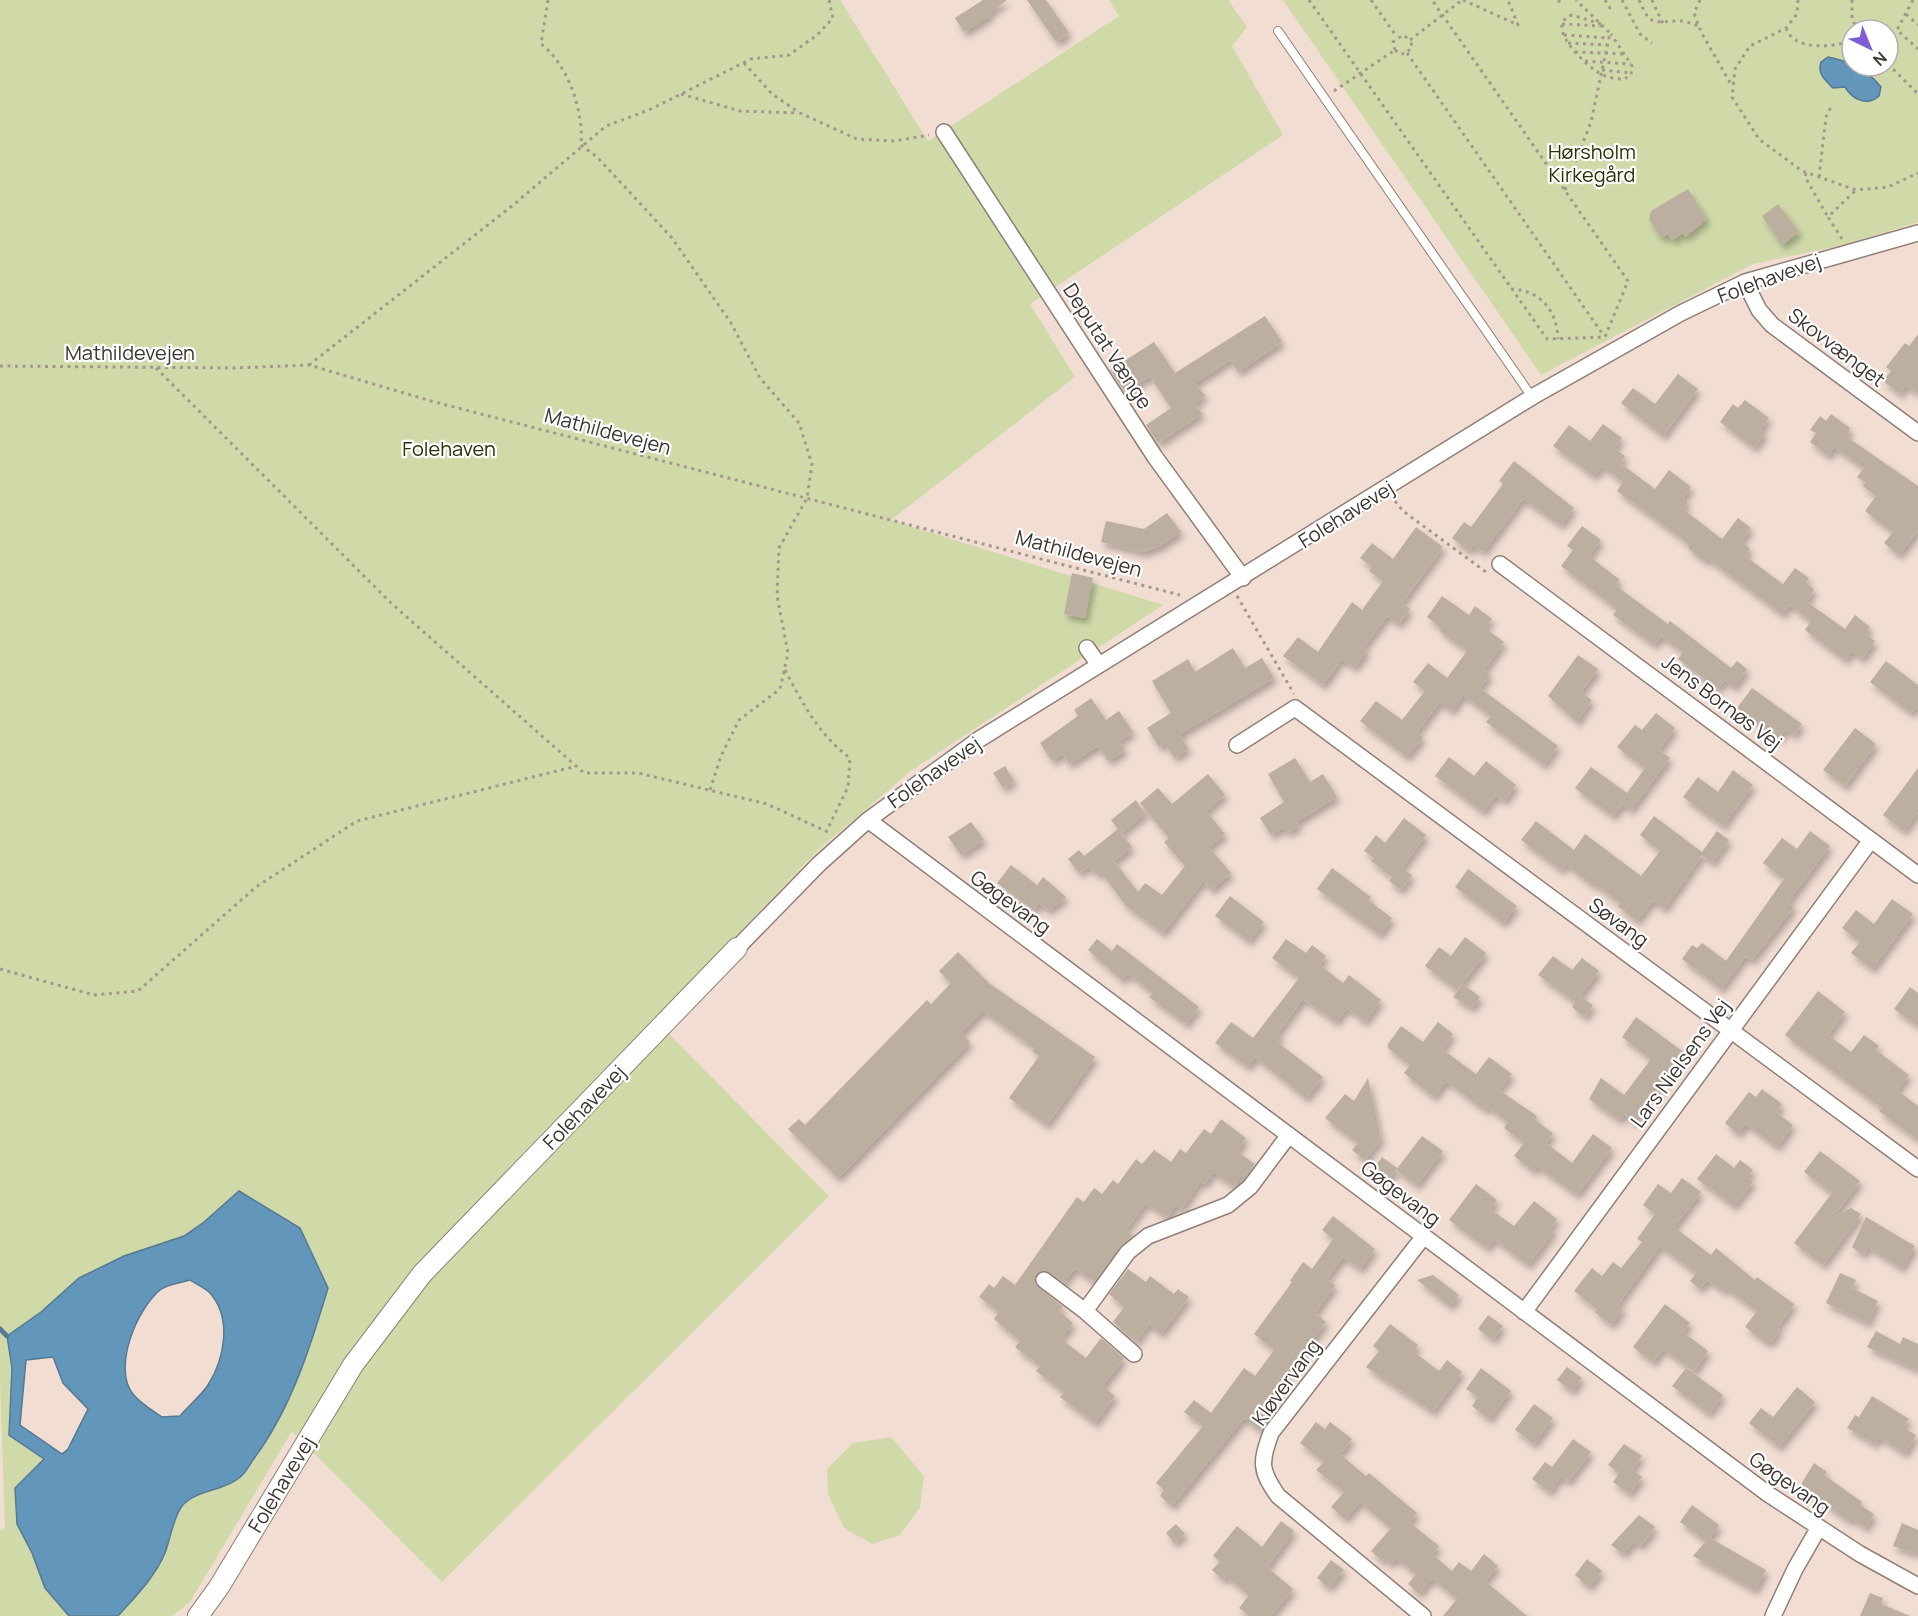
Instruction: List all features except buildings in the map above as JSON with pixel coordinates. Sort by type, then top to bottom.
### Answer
[{"type":"street","name":"Deputat Vænge","points":[[944,132],[1237,581]]},
{"type":"street","name":"Folehavevej","points":[[198,1616],[219,1587],[353,1365],[422,1274],[737,948],[868,820],[978,740],[1386,490],[1532,397],[1609,344],[1745,282],[1918,233]]},
{"type":"street","name":"Skovvænget","points":[[1745,282],[1759,310],[1772,325],[1918,433]]},
{"type":"street","name":"Jens Bornøs Vej","points":[[1500,564],[1918,875]]},
{"type":"street","points":[[1087,648],[1100,665]]},
{"type":"street","points":[[1237,745],[1295,708]]},
{"type":"street","name":"Søvang","points":[[1295,708],[1918,1169]]},
{"type":"street","name":"Gøgevang","points":[[868,820],[1692,1439],[1818,1528],[1918,1586]]},
{"type":"street","name":"Lars Nielsens Vej","points":[[1524,1312],[1871,840]]},
{"type":"street","points":[[1085,1311],[1128,1252],[1148,1236],[1227,1205],[1250,1187],[1289,1135]]},
{"type":"street","name":"Kløvervang","points":[[1423,1616],[1278,1496],[1265,1477],[1262,1458],[1271,1433],[1424,1236]]},
{"type":"street","points":[[1044,1280],[1085,1311],[1134,1354]]},
{"type":"street","points":[[1773,1616],[1795,1569],[1818,1528]]},
{"type":"lane","points":[[1278,31],[1532,397]]},
{"type":"path","points":[[548,0],[541,44],[554,54],[572,91],[583,127],[581,145]]},
{"type":"path","points":[[309,365],[512,206],[606,126],[681,94],[751,59],[789,55],[818,35],[833,18],[829,0]]},
{"type":"path","points":[[1309,0],[1547,339],[1609,344]]},
{"type":"path","points":[[1371,0],[1397,37]]},
{"type":"path","points":[[1432,0],[1628,281],[1609,344]]},
{"type":"path","points":[[1410,40],[1463,0],[1518,26],[1508,0]]},
{"type":"path","points":[[1558,0],[1562,4]]},
{"type":"path","points":[[1576,0],[1603,26],[1626,54],[1632,73]]},
{"type":"path","points":[[1605,0],[1613,13]]},
{"type":"path","points":[[1622,0],[1640,34],[1652,42]]},
{"type":"path","points":[[1639,0],[1647,17],[1663,24],[1680,21],[1699,26]]},
{"type":"path","points":[[1652,0],[1663,24]]},
{"type":"path","points":[[1700,0],[1694,13],[1733,88]]},
{"type":"path","points":[[1798,0],[1797,14],[1786,28],[1750,46],[1735,69],[1732,97],[1759,140],[1779,157],[1806,173],[1856,190],[1888,187],[1918,173]]},
{"type":"path","points":[[1852,0],[1852,18]]},
{"type":"path","points":[[1913,0],[1897,30],[1918,50]]},
{"type":"path","points":[[1906,14],[1918,25]]},
{"type":"path","points":[[1603,26],[1572,15],[1565,18],[1562,24],[1568,43],[1583,61],[1602,73],[1624,79],[1632,73]]},
{"type":"path","points":[[1562,24],[1603,26]]},
{"type":"path","points":[[1786,28],[1792,38],[1802,43],[1831,46],[1840,43]]},
{"type":"path","points":[[1403,35],[1410,40],[1412,46],[1407,53],[1401,54],[1395,50],[1393,42],[1397,37],[1403,35]]},
{"type":"path","points":[[1564,35],[1610,35]]},
{"type":"path","points":[[1564,190],[1574,172],[1592,122],[1610,35]]},
{"type":"path","points":[[1568,43],[1607,45]]},
{"type":"path","points":[[1324,98],[1395,50]]},
{"type":"path","points":[[1575,52],[1626,54]]},
{"type":"path","points":[[1407,53],[1609,344]]},
{"type":"path","points":[[1583,61],[1631,64]]},
{"type":"path","points":[[744,63],[772,94],[800,113],[857,139],[894,141],[944,132]]},
{"type":"path","points":[[1602,73],[1632,73]]},
{"type":"path","points":[[1900,76],[1918,94]]},
{"type":"path","points":[[681,94],[740,111],[800,113]]},
{"type":"path","points":[[1819,177],[1826,117],[1831,107]]},
{"type":"path","points":[[581,145],[597,157],[672,238],[731,323],[760,378],[799,423],[812,464],[807,498],[778,548],[777,596],[788,653],[780,689],[739,720],[721,756],[710,790]]},
{"type":"path","points":[[1806,173],[1805,177],[1848,251]]},
{"type":"path","points":[[1828,217],[1856,190]]},
{"type":"path","points":[[1511,289],[1526,291],[1545,302],[1556,322],[1558,339]]},
{"type":"path","name":"Mathildevejen","points":[[0,366],[309,365],[430,401],[1180,595],[1199,604]]},
{"type":"path","points":[[155,367],[392,604],[584,772],[638,773],[767,804],[845,840]]},
{"type":"path","points":[[1386,490],[1403,511],[1488,573],[1500,564]]},
{"type":"path","points":[[1237,581],[1239,602],[1294,692],[1295,708]]},
{"type":"path","points":[[785,668],[804,707],[829,742],[850,758],[848,787],[826,831]]},
{"type":"path","points":[[0,969],[94,995],[138,991],[256,887],[357,821],[577,766]]},
{"type":"green space","name":"Folehaven","points":[[0,0],[840,0],[928,141],[1119,16],[1109,0],[1228,0],[1247,27],[1232,46],[1283,135],[1030,304],[1075,377],[891,520],[1163,605],[912,770],[819,849],[655,1020],[829,1196],[442,1582],[292,1431],[190,1602],[172,1616],[118,1616],[142,1588],[163,1557],[176,1517],[183,1506],[196,1496],[226,1486],[240,1478],[259,1454],[285,1408],[203,1222],[184,1236],[124,1256],[7,1336],[12,1368],[9,1435],[44,1459],[15,1488],[17,1524],[46,1588],[69,1616],[0,1616],[0,1531],[5,1528],[0,1381]]},
{"type":"green space","name":"Hørsholm Kirkegård","points":[[1283,0],[1918,0],[1918,222],[1843,245],[1753,264],[1541,375]]},
{"type":"green space","points":[[891,1437],[924,1476],[920,1507],[900,1535],[872,1544],[844,1528],[828,1494],[827,1469],[853,1443]]},
{"type":"water","points":[[1828,57],[1840,60],[1840,78],[1873,78],[1881,87],[1879,96],[1865,101],[1856,98],[1845,87],[1833,88],[1822,76],[1821,62]]},
{"type":"water","points":[[239,1191],[300,1228],[328,1288],[314,1333],[289,1399],[266,1440],[243,1474],[232,1483],[195,1496],[182,1506],[161,1562],[118,1616],[69,1616],[45,1588],[32,1553],[17,1524],[15,1488],[44,1459],[9,1435],[12,1368],[7,1336],[41,1312],[79,1278],[124,1256],[184,1236],[204,1222]],"holes":[[[190,1280],[208,1291],[217,1303],[224,1326],[222,1351],[214,1374],[202,1393],[180,1416],[162,1417],[133,1394],[127,1383],[126,1355],[136,1324],[151,1299],[163,1288]],[[53,1357],[63,1383],[88,1409],[68,1449],[62,1454],[20,1425],[26,1360]]]},
{"type":"waterway","points":[[0,1329],[7,1336]]}]
